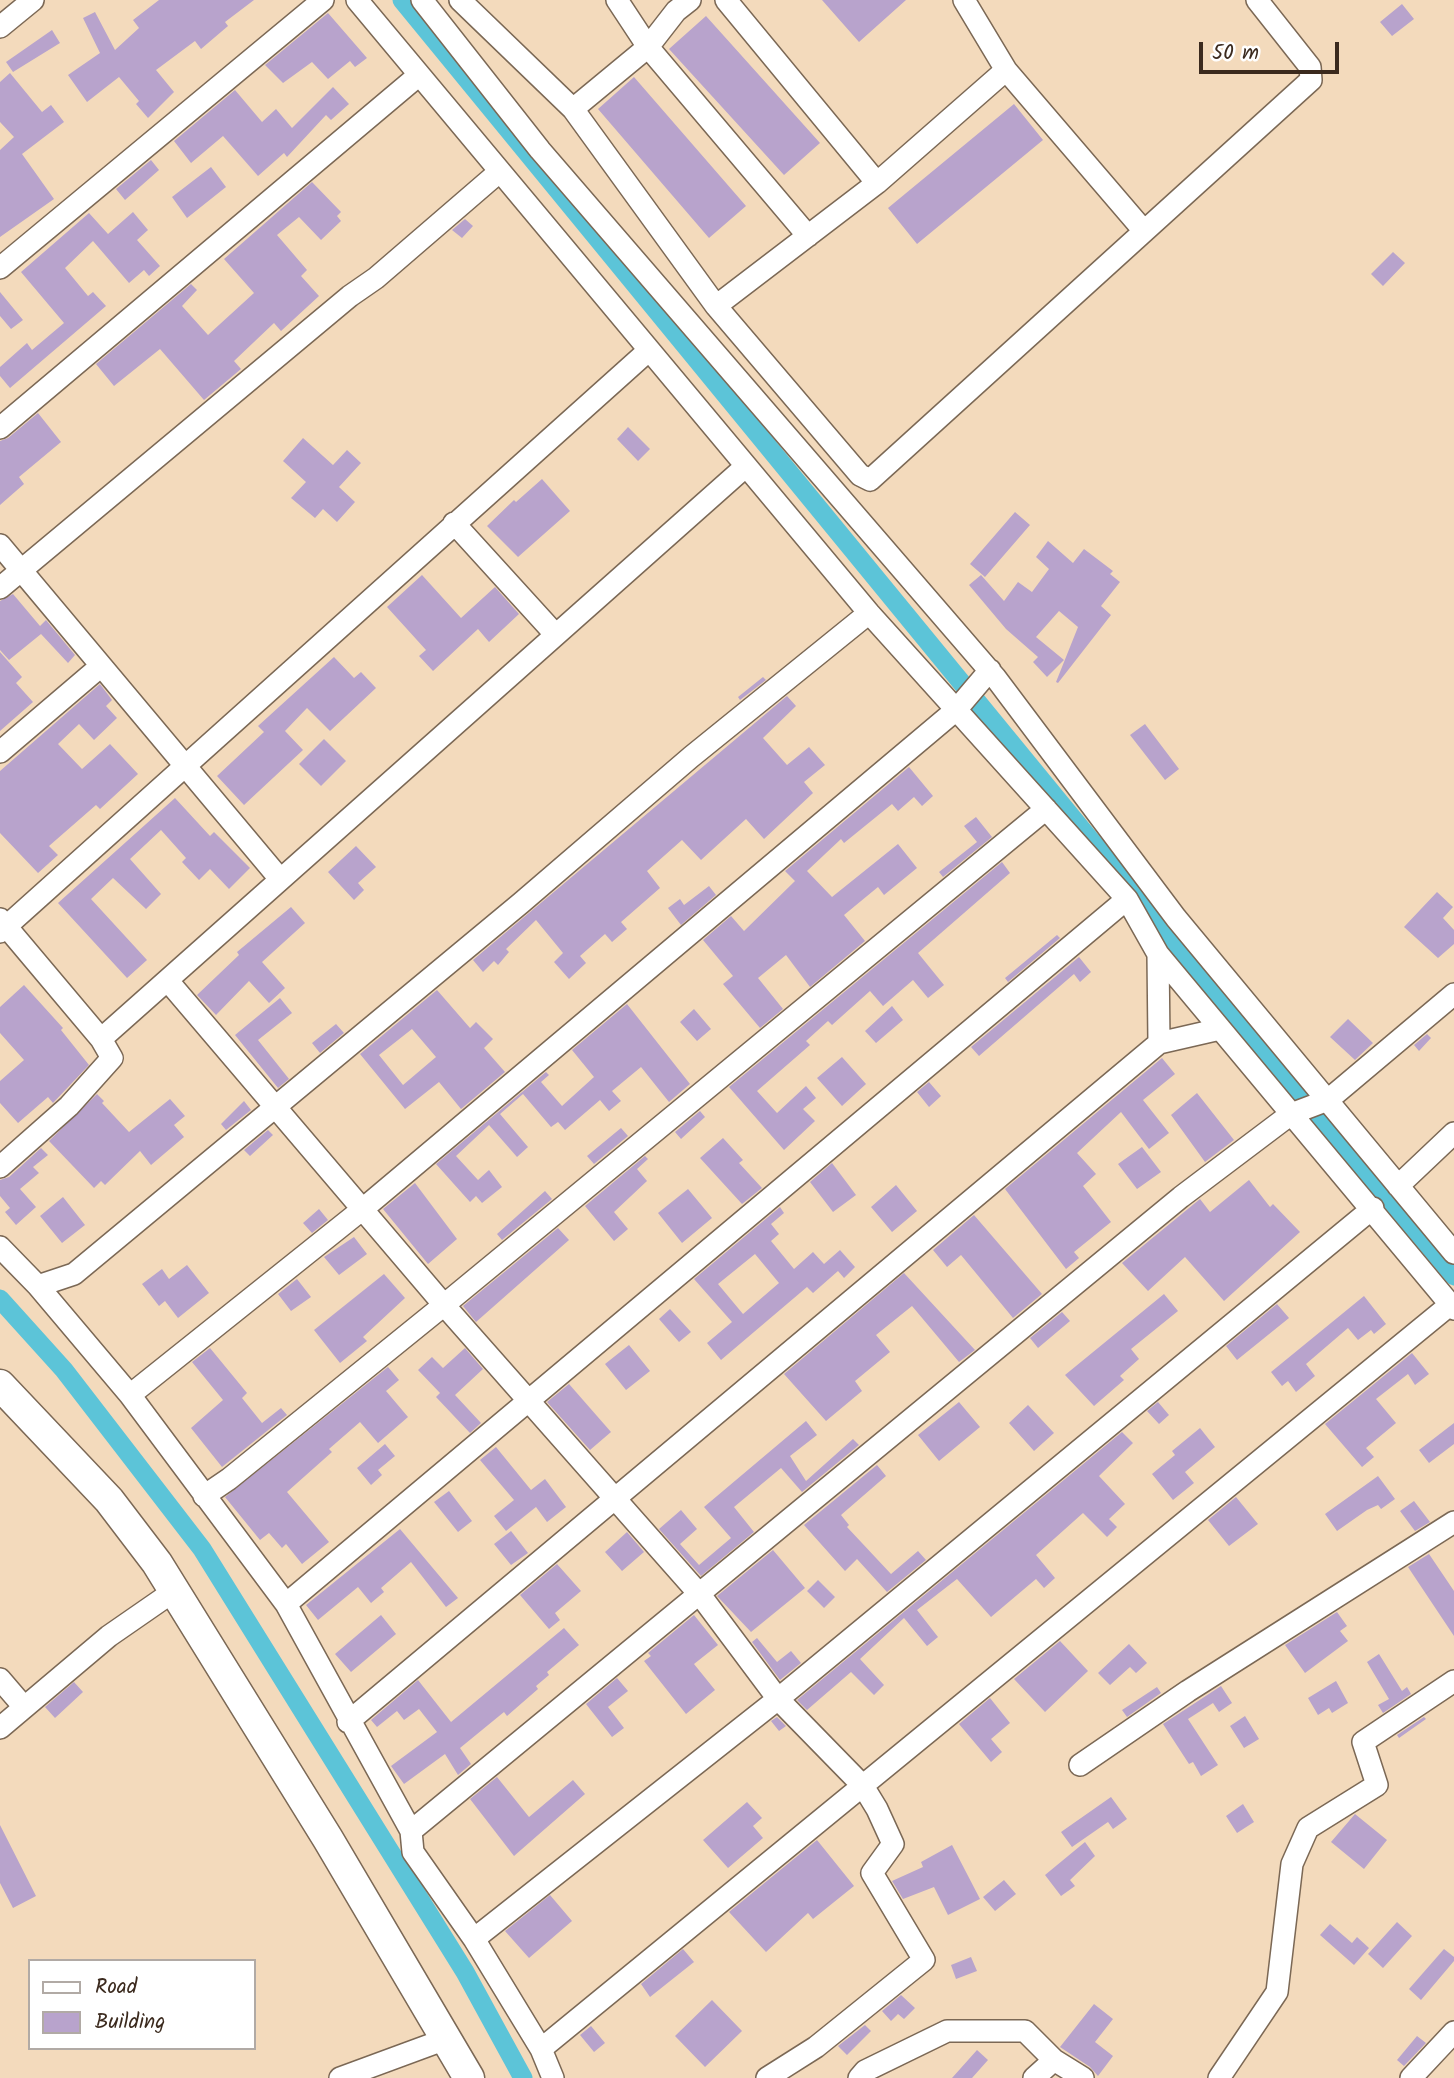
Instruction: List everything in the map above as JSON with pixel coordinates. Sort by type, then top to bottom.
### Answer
[{"type":"street","points":[[0,27],[33,0]]},
{"type":"street","points":[[0,268],[323,0]]},
{"type":"street","points":[[357,0],[869,613],[1127,899],[1158,954],[1373,1208],[1452,1307],[541,2049]]},
{"type":"street","points":[[422,0],[540,150],[989,670],[1177,918],[1454,1253]]},
{"type":"street","points":[[460,0],[573,109],[716,306],[860,475],[870,480],[1311,80],[1310,67],[1257,0]]},
{"type":"street","points":[[617,0],[648,47],[808,236]]},
{"type":"street","points":[[726,0],[877,183]]},
{"type":"street","points":[[964,0],[1006,70],[1144,231]]},
{"type":"street","points":[[573,109],[648,47],[679,4]]},
{"type":"street","points":[[716,306],[877,183],[1006,70]]},
{"type":"street","points":[[0,428],[419,75]]},
{"type":"street","points":[[0,588],[499,173]]},
{"type":"street","points":[[0,1167],[69,1106],[112,1058],[101,1039],[2,926],[185,766],[648,351]]},
{"type":"street","points":[[101,1039],[745,467]]},
{"type":"street","points":[[454,523],[555,634]]},
{"type":"street","points":[[0,545],[280,879]]},
{"type":"street","points":[[38,1286],[74,1274],[691,757],[869,613]]},
{"type":"street","points":[[0,752],[101,666]]},
{"type":"street","points":[[131,1395],[364,1208],[956,710],[989,670]]},
{"type":"street","points":[[204,1496],[444,1305],[1046,809]]},
{"type":"street","points":[[286,1604],[1127,899]]},
{"type":"street","points":[[1158,954],[1159,1042]]},
{"type":"street","points":[[168,981],[528,1402],[701,1595],[778,1699],[863,1786],[893,1844],[872,1873],[924,1960],[816,2047],[767,2078]]},
{"type":"street","points":[[411,1831],[701,1595],[1181,1197],[1291,1114],[1328,1100],[1454,994]]},
{"type":"street","points":[[348,1722],[1159,1042],[1220,1029]]},
{"type":"street","points":[[1398,1186],[1454,1133]]},
{"type":"street","points":[[474,1939],[778,1699],[1373,1208]]},
{"type":"street","points":[[0,1247],[38,1286],[131,1395],[286,1604],[348,1722],[411,1831],[413,1852],[474,1939],[541,2049],[553,2078]]},
{"type":"street","points":[[0,1385],[109,1500],[174,1591],[328,1839],[470,2078]]},
{"type":"street","points":[[1080,1765],[1188,1691],[1454,1522]]},
{"type":"street","points":[[0,1728],[109,1636],[174,1591]]},
{"type":"street","points":[[0,1679],[24,1707]]},
{"type":"street","points":[[1219,2078],[1278,1993],[1292,1864],[1308,1828],[1377,1786],[1363,1742],[1454,1681]]},
{"type":"street","points":[[859,2078],[865,2071],[947,2031],[1025,2031],[1054,2060],[1083,2078]]},
{"type":"street","points":[[1411,2078],[1454,2032]]},
{"type":"street","points":[[340,2078],[446,2039]]},
{"type":"street","points":[[1034,2078],[1054,2060]]},
{"type":"building","points":[[159,0],[254,0],[225,22],[228,26],[201,49],[195,41],[156,70],[174,92],[148,118],[136,104],[139,101],[119,77],[87,102],[68,75],[100,53],[83,18],[95,12],[115,50],[139,28],[133,20]]},
{"type":"building","points":[[822,0],[906,0],[859,42]]},
{"type":"building","points":[[1402,4],[1414,19],[1392,36],[1380,22]]},
{"type":"building","points":[[328,13],[367,58],[355,67],[350,61],[328,79],[312,62],[283,83],[265,65]]},
{"type":"building","points":[[706,16],[820,143],[784,175],[669,49]]},
{"type":"building","points":[[52,30],[60,43],[13,72],[6,62]]},
{"type":"building","points":[[10,73],[42,112],[51,105],[64,122],[22,154],[54,199],[0,237],[0,150],[14,137],[0,122],[0,82]]},
{"type":"building","points":[[634,77],[746,206],[709,238],[598,109]]},
{"type":"building","points":[[333,87],[349,104],[331,120],[326,115],[287,157],[284,153],[258,176],[223,136],[191,163],[174,141],[235,90],[262,122],[276,109],[292,128]]},
{"type":"building","points":[[1014,104],[1043,140],[917,244],[888,208]]},
{"type":"building","points":[[151,160],[159,170],[125,200],[116,189]]},
{"type":"building","points":[[211,167],[226,187],[187,218],[172,197]]},
{"type":"building","points":[[312,182],[341,212],[337,216],[341,221],[321,240],[299,217],[277,235],[307,270],[301,276],[319,296],[281,331],[274,323],[234,361],[241,369],[204,400],[160,349],[114,386],[96,364],[191,284],[197,290],[182,306],[208,335],[254,293],[224,259]]},
{"type":"building","points":[[133,212],[148,230],[137,240],[160,266],[149,276],[144,270],[129,283],[93,241],[65,268],[88,296],[93,292],[106,306],[10,388],[0,376],[0,367],[27,343],[32,350],[64,323],[21,272],[89,213],[108,234]]},
{"type":"building","points":[[465,219],[473,226],[462,238],[452,230]]},
{"type":"building","points":[[1393,252],[1405,263],[1383,286],[1371,274]]},
{"type":"building","points":[[0,292],[23,320],[11,329],[0,316]]},
{"type":"building","points":[[38,413],[61,442],[19,477],[24,484],[0,505],[0,441],[8,438]]},
{"type":"building","points":[[628,427],[650,449],[638,461],[617,439]]},
{"type":"building","points":[[303,438],[333,465],[347,450],[361,463],[339,487],[355,502],[337,522],[323,509],[315,518],[291,498],[306,482],[283,461]]},
{"type":"building","points":[[542,479],[570,511],[518,557],[487,526],[514,500],[516,502]]},
{"type":"building","points":[[1015,512],[1030,525],[985,577],[970,564]]},
{"type":"building","points":[[1048,541],[1073,563],[1084,549],[1113,571],[1110,574],[1120,582],[1101,606],[1111,615],[1058,683],[1056,682],[1078,627],[1059,611],[1036,637],[1064,660],[1047,677],[1033,662],[1038,657],[1006,629],[969,585],[981,575],[1004,601],[1018,582],[1032,592],[1049,569],[1036,557]]},
{"type":"building","points":[[422,575],[461,618],[495,587],[519,614],[489,642],[478,629],[433,671],[419,656],[426,650],[387,607]]},
{"type":"building","points":[[13,594],[40,626],[46,620],[75,655],[68,663],[41,634],[9,660],[0,650],[0,601]]},
{"type":"building","points":[[0,652],[22,677],[16,683],[33,702],[0,731]]},
{"type":"building","points":[[334,657],[354,678],[361,672],[376,688],[330,731],[307,708],[285,731],[303,750],[244,805],[217,776],[264,732],[258,726]]},
{"type":"building","points":[[763,677],[766,680],[740,700],[738,697]]},
{"type":"building","points":[[100,684],[112,700],[106,706],[117,718],[94,740],[79,724],[58,744],[82,769],[110,744],[138,774],[100,809],[96,805],[49,846],[58,855],[38,873],[0,833],[0,771]]},
{"type":"building","points":[[787,696],[796,706],[763,738],[787,765],[809,747],[825,765],[804,782],[813,793],[764,839],[746,819],[701,860],[682,840],[647,871],[660,888],[621,922],[627,929],[612,942],[605,934],[580,956],[586,963],[569,979],[554,962],[563,953],[536,920],[506,949],[509,952],[498,965],[494,961],[483,972],[473,960]]},
{"type":"building","points":[[1145,724],[1179,769],[1165,780],[1130,735]]},
{"type":"building","points":[[324,739],[346,761],[321,786],[299,764]]},
{"type":"building","points":[[909,767],[933,796],[922,806],[914,797],[898,811],[892,804],[844,843],[841,839],[807,871],[832,897],[898,844],[917,868],[884,895],[878,887],[844,915],[865,941],[810,987],[786,955],[758,978],[783,1009],[760,1028],[723,984],[733,976],[703,940],[731,916],[744,931],[795,881],[785,871]]},
{"type":"building","points":[[175,798],[210,836],[214,832],[250,868],[229,889],[210,869],[199,880],[182,862],[186,858],[161,830],[130,859],[161,894],[146,909],[113,878],[91,899],[147,960],[127,978],[58,903]]},
{"type":"building","points":[[976,817],[992,837],[943,877],[939,872],[977,842],[964,826]]},
{"type":"building","points":[[356,846],[376,867],[358,883],[364,890],[354,900],[328,872]]},
{"type":"building","points":[[1002,862],[1010,873],[918,953],[944,985],[928,998],[913,980],[883,1006],[870,991],[832,1025],[828,1021],[806,1041],[810,1045],[757,1091],[777,1113],[806,1086],[816,1098],[803,1109],[815,1121],[784,1150],[729,1087]]},
{"type":"building","points":[[709,886],[716,895],[681,925],[668,908],[680,899],[684,905]]},
{"type":"building","points":[[1437,892],[1453,907],[1443,918],[1454,930],[1454,944],[1438,958],[1404,927]]},
{"type":"building","points":[[291,907],[305,923],[262,962],[285,988],[269,1003],[249,981],[216,1015],[197,995],[239,955],[237,952]]},
{"type":"building","points":[[1057,935],[1060,938],[1008,982],[1005,978]]},
{"type":"building","points":[[1079,957],[1091,972],[1080,982],[1074,974],[979,1056],[971,1047]]},
{"type":"building","points":[[24,985],[63,1028],[61,1030],[89,1065],[53,1103],[48,1097],[18,1123],[0,1103],[0,1081],[24,1060],[0,1033],[0,1007]]},
{"type":"building","points":[[437,990],[470,1028],[476,1022],[493,1039],[484,1048],[505,1072],[461,1109],[439,1082],[405,1109],[360,1054]],"holes":[[[412,1029],[436,1057],[403,1085],[379,1055]]]},
{"type":"building","points":[[280,998],[292,1013],[258,1040],[289,1079],[278,1088],[235,1035]]},
{"type":"building","points":[[627,1004],[690,1084],[669,1102],[641,1067],[612,1091],[621,1101],[609,1111],[600,1100],[565,1130],[558,1122],[551,1127],[523,1094],[500,1114],[528,1147],[517,1157],[489,1125],[456,1156],[478,1180],[489,1170],[502,1187],[482,1203],[476,1196],[470,1202],[436,1164],[546,1072],[549,1075],[541,1082],[562,1106],[594,1077],[572,1050]]},
{"type":"building","points":[[892,1006],[903,1020],[876,1043],[865,1031]]},
{"type":"building","points":[[694,1009],[711,1029],[697,1041],[680,1022]]},
{"type":"building","points":[[1348,1019],[1373,1043],[1355,1060],[1330,1037]]},
{"type":"building","points":[[336,1024],[344,1033],[320,1053],[312,1043]]},
{"type":"building","points":[[1427,1034],[1431,1038],[1419,1051],[1414,1045]]},
{"type":"building","points":[[842,1057],[866,1084],[842,1106],[817,1078]]},
{"type":"building","points":[[1162,1058],[1175,1074],[1143,1100],[1169,1133],[1149,1149],[1121,1112],[1077,1153],[1096,1174],[1083,1186],[1111,1222],[1074,1252],[1079,1258],[1066,1269],[1005,1189]]},
{"type":"building","points":[[929,1082],[941,1096],[929,1107],[917,1092]]},
{"type":"building","points":[[1197,1093],[1234,1140],[1205,1162],[1171,1115]]},
{"type":"building","points":[[97,1094],[129,1132],[170,1099],[185,1116],[174,1125],[184,1137],[151,1165],[140,1151],[105,1185],[101,1181],[94,1188],[49,1141]]},
{"type":"building","points":[[244,1101],[251,1110],[226,1130],[221,1124]]},
{"type":"building","points":[[700,1111],[705,1117],[681,1139],[675,1132]]},
{"type":"building","points":[[621,1128],[628,1136],[594,1164],[587,1156]]},
{"type":"building","points":[[268,1130],[273,1135],[250,1156],[244,1150]]},
{"type":"building","points":[[723,1138],[743,1160],[739,1163],[762,1188],[742,1204],[700,1158]]},
{"type":"building","points":[[1142,1147],[1161,1172],[1137,1189],[1118,1164]]},
{"type":"building","points":[[41,1148],[48,1155],[33,1167],[39,1173],[20,1189],[36,1207],[16,1225],[5,1212],[10,1208],[0,1196],[0,1180],[9,1177]]},
{"type":"building","points":[[645,1156],[648,1159],[637,1169],[647,1181],[614,1212],[628,1229],[614,1241],[585,1206]]},
{"type":"building","points":[[832,1163],[856,1195],[833,1212],[810,1182]]},
{"type":"building","points":[[1249,1180],[1270,1207],[1273,1204],[1300,1232],[1224,1301],[1185,1257],[1148,1291],[1122,1263],[1200,1199],[1210,1212]]},
{"type":"building","points":[[415,1183],[457,1239],[428,1264],[383,1209]]},
{"type":"building","points":[[896,1185],[917,1211],[892,1232],[871,1207]]},
{"type":"building","points":[[688,1189],[712,1218],[682,1243],[658,1213]]},
{"type":"building","points":[[545,1191],[552,1199],[502,1240],[497,1234]]},
{"type":"building","points":[[63,1197],[85,1225],[62,1243],[40,1216]]},
{"type":"building","points":[[780,1207],[784,1213],[771,1224],[779,1234],[771,1241],[794,1269],[813,1252],[824,1264],[840,1250],[855,1267],[844,1278],[838,1271],[813,1293],[807,1287],[721,1360],[707,1343],[732,1322],[694,1279]],"holes":[[[755,1254],[779,1283],[743,1314],[718,1284]]]},
{"type":"building","points":[[319,1209],[328,1220],[312,1233],[303,1223]]},
{"type":"building","points":[[974,1215],[1042,1294],[1013,1318],[961,1255],[947,1267],[933,1250]]},
{"type":"building","points":[[558,1228],[569,1240],[476,1322],[463,1306]]},
{"type":"building","points":[[354,1237],[367,1254],[339,1275],[324,1257]]},
{"type":"building","points":[[187,1265],[209,1293],[178,1318],[165,1301],[159,1306],[142,1284],[162,1269],[169,1279]]},
{"type":"building","points":[[904,1273],[975,1350],[959,1362],[912,1306],[876,1335],[890,1352],[855,1381],[862,1391],[826,1421],[784,1374]]},
{"type":"building","points":[[384,1274],[405,1298],[363,1337],[367,1341],[340,1363],[314,1330]]},
{"type":"building","points":[[297,1279],[311,1297],[291,1311],[278,1294]]},
{"type":"building","points":[[1164,1294],[1178,1311],[1131,1349],[1139,1359],[1120,1376],[1124,1380],[1094,1406],[1065,1375]]},
{"type":"building","points":[[1364,1296],[1386,1324],[1374,1334],[1371,1330],[1358,1340],[1348,1328],[1306,1364],[1315,1376],[1296,1392],[1288,1381],[1282,1386],[1271,1372]]},
{"type":"building","points":[[1277,1304],[1289,1318],[1237,1360],[1226,1346]]},
{"type":"building","points":[[670,1309],[691,1332],[679,1342],[659,1319]]},
{"type":"building","points":[[1062,1312],[1070,1321],[1038,1348],[1030,1338]]},
{"type":"building","points":[[629,1345],[650,1371],[626,1390],[605,1364]]},
{"type":"building","points":[[210,1348],[247,1393],[242,1398],[262,1423],[281,1408],[287,1415],[222,1467],[191,1428],[223,1400],[192,1362]]},
{"type":"building","points":[[465,1348],[483,1369],[455,1395],[481,1423],[470,1433],[436,1397],[440,1393],[418,1370],[432,1357],[443,1368]]},
{"type":"building","points":[[1412,1353],[1429,1374],[1415,1385],[1408,1374],[1376,1399],[1396,1423],[1366,1448],[1374,1457],[1362,1467],[1325,1424]]},
{"type":"building","points":[[388,1367],[399,1380],[386,1391],[408,1417],[378,1443],[360,1422],[329,1449],[332,1452],[287,1492],[329,1542],[302,1564],[286,1544],[282,1548],[269,1533],[260,1540],[225,1497]]},
{"type":"building","points":[[569,1384],[611,1432],[590,1450],[547,1402]]},
{"type":"building","points":[[959,1402],[980,1427],[939,1461],[918,1435]]},
{"type":"building","points":[[1158,1402],[1169,1415],[1159,1424],[1147,1411]]},
{"type":"building","points":[[1028,1405],[1054,1433],[1034,1451],[1009,1423]]},
{"type":"building","points":[[806,1421],[817,1435],[790,1456],[806,1481],[853,1439],[859,1445],[802,1492],[781,1468],[734,1507],[754,1532],[701,1576],[659,1529],[681,1510],[697,1529],[680,1544],[699,1565],[731,1538],[704,1507]]},
{"type":"building","points":[[1454,1423],[1454,1444],[1429,1463],[1419,1450]]},
{"type":"building","points":[[1200,1428],[1215,1447],[1185,1472],[1194,1483],[1173,1500],[1152,1474],[1175,1455],[1172,1451]]},
{"type":"building","points":[[1122,1432],[1133,1443],[1099,1476],[1125,1504],[1109,1519],[1117,1527],[1107,1537],[1083,1513],[1036,1555],[1055,1578],[1044,1588],[1036,1579],[991,1617],[957,1579],[917,1610],[938,1637],[927,1646],[904,1618],[860,1659],[884,1685],[874,1695],[851,1672],[807,1710],[797,1700]]},
{"type":"building","points":[[385,1444],[395,1456],[378,1470],[382,1475],[371,1485],[357,1468]]},
{"type":"building","points":[[496,1447],[531,1490],[545,1479],[566,1507],[547,1522],[536,1507],[506,1531],[494,1516],[514,1500],[480,1460]]},
{"type":"building","points":[[877,1465],[886,1476],[841,1515],[849,1525],[847,1527],[891,1574],[918,1551],[926,1560],[887,1592],[857,1559],[845,1571],[804,1525]]},
{"type":"building","points":[[1378,1476],[1395,1499],[1381,1509],[1378,1505],[1367,1510],[1337,1531],[1325,1514]]},
{"type":"building","points":[[449,1491],[472,1521],[458,1532],[434,1502]]},
{"type":"building","points":[[1236,1497],[1258,1524],[1229,1546],[1208,1520]]},
{"type":"building","points":[[1414,1501],[1430,1522],[1415,1531],[1400,1511]]},
{"type":"building","points":[[400,1529],[458,1598],[446,1607],[411,1562],[381,1588],[384,1592],[371,1603],[358,1587],[318,1620],[306,1605]]},
{"type":"building","points":[[511,1531],[528,1553],[511,1565],[494,1544]]},
{"type":"building","points":[[627,1532],[644,1552],[622,1571],[605,1552]]},
{"type":"building","points":[[773,1550],[805,1588],[751,1632],[717,1596]]},
{"type":"building","points":[[1429,1554],[1454,1591],[1454,1636],[1408,1567]]},
{"type":"building","points":[[557,1564],[581,1591],[555,1613],[560,1620],[549,1629],[520,1595]]},
{"type":"building","points":[[818,1580],[835,1597],[824,1608],[807,1591]]},
{"type":"building","points":[[1337,1612],[1347,1626],[1340,1631],[1348,1641],[1305,1673],[1285,1645]]},
{"type":"building","points":[[381,1615],[396,1634],[351,1672],[335,1654]]},
{"type":"building","points":[[694,1615],[718,1645],[694,1664],[715,1690],[686,1714],[644,1661],[651,1656],[648,1653]]},
{"type":"building","points":[[564,1628],[579,1645],[547,1672],[549,1675],[536,1686],[538,1689],[507,1716],[504,1712],[460,1748],[471,1764],[458,1775],[445,1754],[404,1784],[391,1766],[437,1732],[419,1709],[404,1720],[397,1711],[377,1727],[371,1720],[418,1680],[451,1722]]},
{"type":"building","points":[[757,1638],[777,1662],[791,1651],[801,1663],[780,1680],[752,1642]]},
{"type":"building","points":[[1060,1641],[1088,1671],[1045,1712],[1014,1679]]},
{"type":"building","points":[[1129,1644],[1147,1663],[1136,1673],[1130,1667],[1110,1685],[1098,1673]]},
{"type":"building","points":[[1379,1654],[1402,1691],[1407,1687],[1411,1694],[1383,1713],[1378,1705],[1389,1699],[1367,1662]]},
{"type":"building","points":[[617,1678],[628,1691],[608,1707],[624,1728],[612,1737],[586,1704]]},
{"type":"building","points":[[1336,1681],[1348,1703],[1332,1713],[1329,1708],[1318,1715],[1308,1698]]},
{"type":"building","points":[[74,1682],[83,1692],[55,1718],[45,1707]]},
{"type":"building","points":[[1221,1686],[1232,1703],[1219,1712],[1213,1703],[1188,1719],[1218,1765],[1201,1776],[1193,1762],[1189,1764],[1163,1724]]},
{"type":"building","points":[[1157,1687],[1161,1693],[1127,1717],[1122,1710]]},
{"type":"building","points":[[990,1698],[1010,1723],[991,1739],[1002,1752],[991,1762],[959,1724]]},
{"type":"building","points":[[1245,1716],[1259,1739],[1244,1748],[1230,1726]]},
{"type":"building","points":[[777,1717],[786,1726],[779,1731],[771,1721]]},
{"type":"building","points":[[1424,1717],[1426,1719],[1399,1738],[1397,1735]]},
{"type":"building","points":[[497,1777],[529,1817],[573,1780],[585,1794],[514,1856],[470,1799]]},
{"type":"building","points":[[1111,1797],[1127,1819],[1113,1829],[1108,1822],[1072,1847],[1061,1832]]},
{"type":"building","points":[[747,1802],[762,1818],[753,1826],[763,1838],[728,1868],[703,1840]]},
{"type":"building","points":[[1243,1804],[1254,1822],[1237,1833],[1226,1816]]},
{"type":"building","points":[[1355,1814],[1387,1840],[1364,1869],[1331,1842]]},
{"type":"building","points":[[0,1825],[36,1896],[13,1908],[0,1883]]},
{"type":"building","points":[[817,1840],[854,1886],[813,1919],[808,1913],[766,1952],[729,1912]]},
{"type":"building","points":[[1085,1842],[1095,1856],[1070,1880],[1075,1886],[1061,1896],[1045,1875]]},
{"type":"building","points":[[952,1845],[980,1899],[948,1915],[934,1887],[903,1899],[892,1881],[923,1867],[921,1862]]},
{"type":"building","points":[[1004,1880],[1016,1894],[995,1911],[983,1897]]},
{"type":"building","points":[[550,1895],[572,1921],[529,1958],[505,1931]]},
{"type":"building","points":[[1397,1922],[1412,1936],[1383,1968],[1368,1954]]},
{"type":"building","points":[[1330,1924],[1352,1943],[1357,1937],[1369,1948],[1354,1965],[1320,1935]]},
{"type":"building","points":[[683,1949],[694,1962],[650,1997],[641,1984]]},
{"type":"building","points":[[1444,1949],[1454,1957],[1454,1961],[1421,2000],[1409,1989]]},
{"type":"building","points":[[971,1957],[977,1971],[956,1979],[951,1965]]},
{"type":"building","points":[[901,1995],[915,2008],[904,2019],[898,2014],[891,2021],[882,2011]]},
{"type":"building","points":[[712,2000],[742,2031],[705,2067],[675,2036]]},
{"type":"building","points":[[1094,2004],[1113,2019],[1095,2042],[1113,2056],[1098,2076],[1090,2067],[1060,2047]]},
{"type":"building","points":[[865,2025],[871,2031],[847,2055],[838,2046]]},
{"type":"building","points":[[591,2026],[605,2043],[594,2052],[580,2035]]},
{"type":"building","points":[[1417,2036],[1426,2043],[1404,2066],[1397,2060]]},
{"type":"building","points":[[977,2050],[988,2060],[972,2078],[952,2078]]},
{"type":"waterway","points":[[402,0],[1179,948],[1454,1276]]},
{"type":"waterway","points":[[0,1299],[64,1370],[202,1549],[465,1972],[523,2078]]}]
